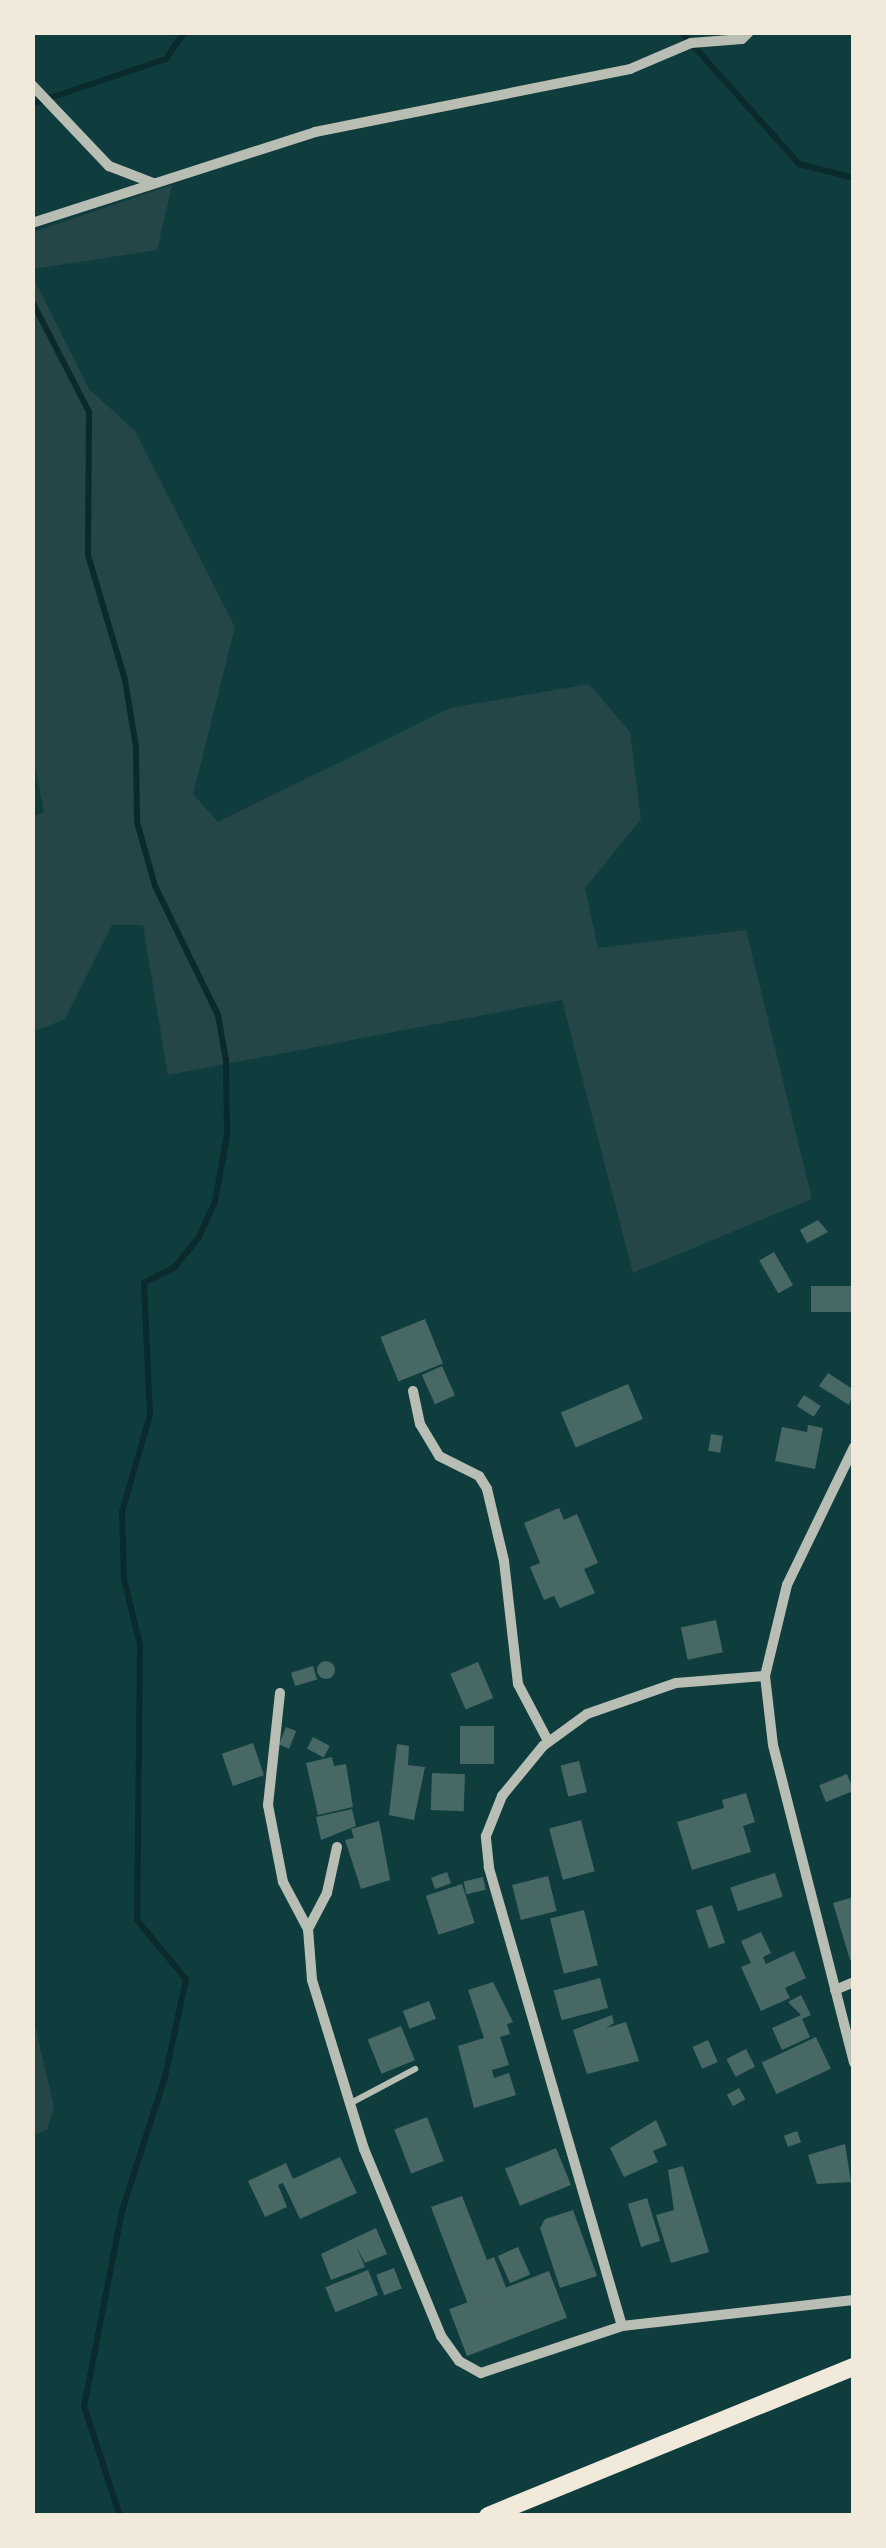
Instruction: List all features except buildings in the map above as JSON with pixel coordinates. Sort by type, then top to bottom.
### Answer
[{"type":"main road","points":[[488,2516],[854,2368]]},
{"type":"street","points":[[32,223],[315,132],[630,70],[690,43],[742,40],[750,32]]},
{"type":"street","points":[[32,85],[109,166],[154,183]]},
{"type":"street","points":[[412,1392],[420,1424],[439,1456],[480,1476],[487,1489],[504,1561],[518,1684],[548,1741]]},
{"type":"street","points":[[854,1447],[786,1585],[765,1676],[773,1745],[854,2063]]},
{"type":"street","points":[[622,2326],[489,1867],[492,1814],[548,1741],[588,1714],[676,1683],[765,1676]]},
{"type":"street","points":[[280,1693],[268,1804],[284,1882],[308,1928],[312,1980],[348,2105],[441,2336],[459,2361],[481,2373],[622,2326],[854,2300]]},
{"type":"street","points":[[308,1928],[328,1893],[337,1847]]},
{"type":"street","points":[[835,1990],[854,1982]]},
{"type":"lane","points":[[348,2105],[415,2069]]},
{"type":"shaded area","points":[[172,185],[157,250],[33,269],[33,232]]},
{"type":"shaded area","points":[[33,277],[89,389],[135,431],[235,627],[193,794],[218,822],[450,708],[589,684],[630,732],[641,819],[585,888],[598,948],[746,930],[812,1199],[633,1273],[562,1000],[168,1075],[143,925],[112,925],[65,1019],[33,1032],[33,816],[44,812],[32,752]]},
{"type":"shaded area","points":[[33,2017],[54,2107],[47,2130],[33,2136]]},
{"type":"waterway","points":[[32,104],[166,59],[184,32]]},
{"type":"waterway","points":[[681,32],[799,164],[854,178]]},
{"type":"waterway","points":[[32,301],[89,412],[88,555],[125,680],[136,747],[137,822],[155,886],[218,1015],[226,1061],[227,1135],[215,1202],[199,1237],[175,1267],[144,1283],[150,1415],[122,1512],[124,1579],[140,1645],[137,1920],[186,1979],[165,2077],[122,2211],[84,2406],[120,2516]]}]
